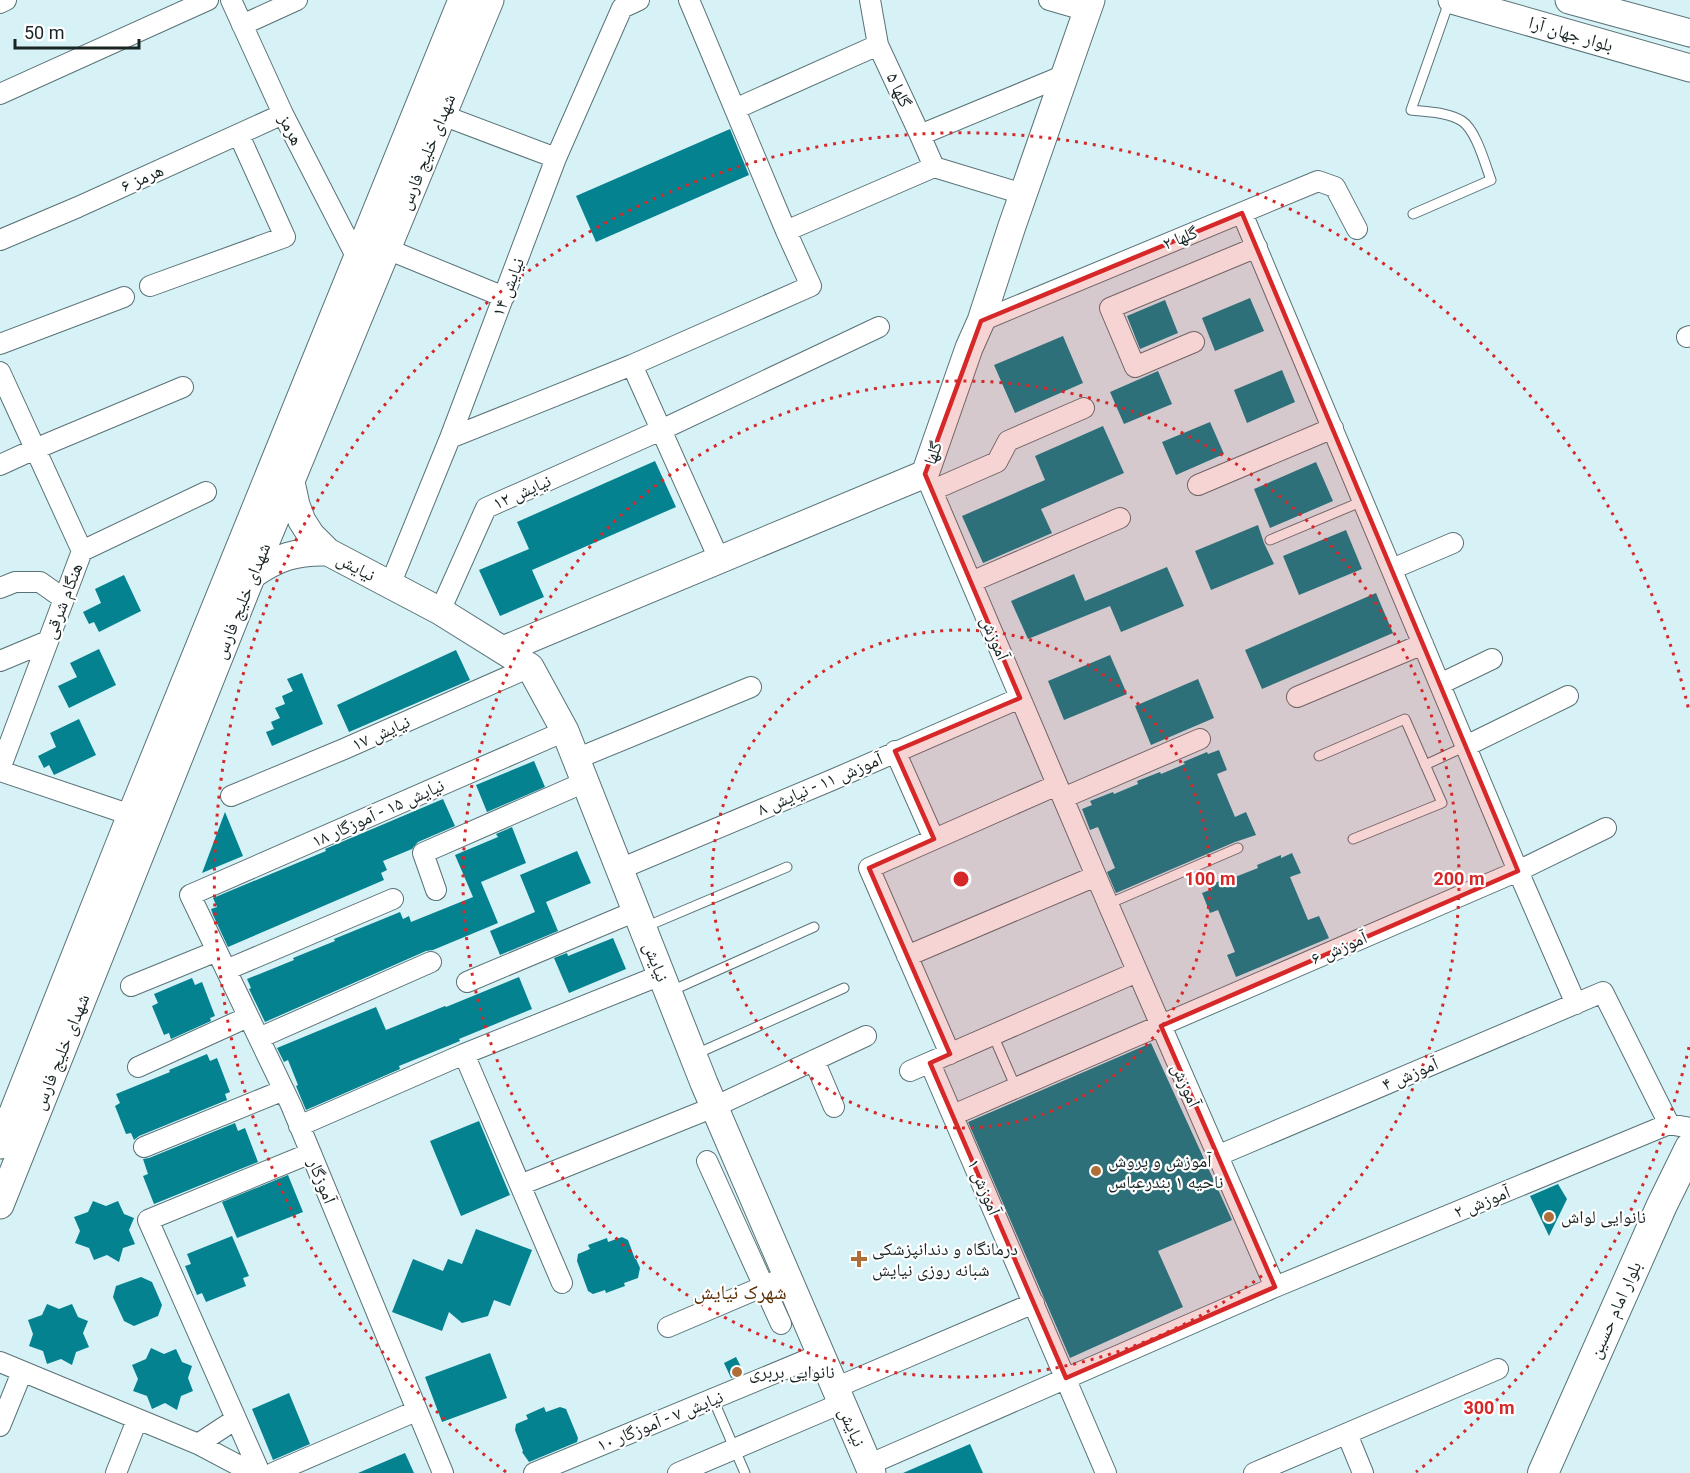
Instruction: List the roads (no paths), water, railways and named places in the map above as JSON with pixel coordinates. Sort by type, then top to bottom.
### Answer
[{"type":"main road","name":"شهدای خلیج فارس","points":[[0,1205],[130,815],[462,0]]},
{"type":"main road","name":"شهدای خلیج فارس","points":[[64,1013],[252,575],[490,0]]},
{"type":"main road","name":"بلوار جهان آرا","points":[[1450,0],[1690,68]]},
{"type":"main road","name":"بلوار جهان آرا","points":[[1569,0],[1690,33]]},
{"type":"main road","name":"گلها","points":[[503,650],[719,559],[929,482],[969,348],[981,321],[1089,6]]},
{"type":"main road","name":"نیایش","points":[[291,482],[302,521],[311,535],[328,552],[440,611],[531,668],[565,731],[640,919],[714,1107],[775,1281],[821,1354],[870,1469]]},
{"type":"main road","name":"نیایش","points":[[252,575],[278,559],[292,554],[328,552]]},
{"type":"main road","name":"شهدای خلیج فارس","points":[[0,1145],[50,1050]]},
{"type":"main road","name":"بلوار امام حسین","points":[[1543,1473],[1662,1205],[1690,1148]]},
{"type":"street","points":[[0,3],[6,0]]},
{"type":"street","points":[[0,94],[208,0]]},
{"type":"street","name":"هرمز","points":[[231,0],[283,114],[357,258]]},
{"type":"street","points":[[242,25],[297,0]]},
{"type":"street","name":"نیایش ۱۴","points":[[390,585],[450,438],[556,158],[622,8],[639,0]]},
{"type":"street","points":[[450,438],[632,365],[811,286],[689,0]]},
{"type":"street","points":[[1049,0],[1089,6]]},
{"type":"street","name":"گلها ۵","points":[[872,1],[878,45],[934,167]]},
{"type":"street","points":[[735,109],[878,45]]},
{"type":"street","points":[[920,135],[1065,75]]},
{"type":"street","name":"هرمز ۶","points":[[0,240],[283,114]]},
{"type":"street","points":[[442,115],[556,158]]},
{"type":"street","points":[[150,286],[285,237],[239,135]]},
{"type":"street","points":[[786,231],[934,167],[1023,194]]},
{"type":"street","name":"گلها ۲","points":[[981,321],[1318,181],[1335,187],[1357,230]]},
{"type":"street","points":[[1242,213],[1576,1004]]},
{"type":"street","points":[[1194,342],[1135,367],[1110,308],[1257,247]]},
{"type":"street","points":[[387,249],[504,297]]},
{"type":"street","points":[[0,344],[124,297]]},
{"type":"street","name":"نیایش ۱۲","points":[[440,611],[486,507],[662,430],[879,327]]},
{"type":"street","points":[[632,365],[719,559]]},
{"type":"street","name":"هنگام شرقی","points":[[0,372],[82,551],[0,770]]},
{"type":"street","points":[[0,465],[183,387]]},
{"type":"street","points":[[929,482],[997,462],[1008,441],[1084,408]]},
{"type":"street","points":[[1198,485],[1333,428]]},
{"type":"street","name":"آموزش","points":[[929,482],[1137,972],[1275,1287]]},
{"type":"street","points":[[82,551],[206,492]]},
{"type":"street","points":[[971,582],[1120,518]]},
{"type":"street","points":[[1392,569],[1453,543]]},
{"type":"street","points":[[0,588],[15,582],[40,582],[64,599]]},
{"type":"street","points":[[0,661],[48,641]]},
{"type":"street","points":[[1297,697],[1423,644]]},
{"type":"street","points":[[1440,684],[1492,659]]},
{"type":"street","name":"نیایش ۱۷","points":[[231,796],[344,750],[531,668]]},
{"type":"street","points":[[436,890],[423,853],[581,771],[751,687]]},
{"type":"street","points":[[1466,746],[1568,696]]},
{"type":"street","name":"آموزش ۱۱ - نیایش ۸","points":[[620,869],[1020,698]]},
{"type":"street","name":"نیایش ۱۵ - آموزگار ۱۸","points":[[190,895],[565,731]]},
{"type":"street","points":[[950,1054],[869,868],[934,839],[1200,739]]},
{"type":"street","points":[[895,751],[934,839]]},
{"type":"street","points":[[0,770],[130,815]]},
{"type":"street","name":"آموزش ۶","points":[[953,1115],[1518,871],[1606,828]]},
{"type":"street","points":[[907,956],[1096,876]]},
{"type":"street","name":"آموزگار","points":[[190,895],[284,1090],[443,1473]]},
{"type":"street","points":[[226,970],[393,899]]},
{"type":"street","points":[[467,982],[640,919]]},
{"type":"street","points":[[131,986],[217,951]]},
{"type":"street","points":[[259,1038],[431,962]]},
{"type":"street","points":[[910,1071],[1137,972]]},
{"type":"street","points":[[299,1126],[464,1054],[665,984]]},
{"type":"street","name":"آموزش ۴","points":[[1217,1156],[1604,992],[1669,1124]]},
{"type":"street","points":[[138,1067],[248,1017]]},
{"type":"street","points":[[520,1185],[714,1107],[866,1036]]},
{"type":"street","points":[[464,1054],[562,1283]]},
{"type":"street","points":[[814,1060],[834,1107]]},
{"type":"street","name":"آموزش ۱","points":[[930,1063],[1106,1473]]},
{"type":"street","points":[[144,1147],[284,1090]]},
{"type":"street","points":[[1669,1124],[1690,1128]]},
{"type":"street","name":"آموزش ۲","points":[[1275,1287],[1669,1124]]},
{"type":"street","points":[[260,1473],[148,1220],[311,1153]]},
{"type":"street","points":[[707,1161],[775,1281],[781,1324]]},
{"type":"street","points":[[668,1327],[775,1281]]},
{"type":"street","points":[[870,1469],[1066,1378],[1275,1287]]},
{"type":"street","points":[[678,1473],[735,1449],[838,1395],[1034,1303]]},
{"type":"street","name":"نیایش ۷ - آموزگار ۱۰","points":[[534,1473],[557,1469],[713,1399],[821,1354]]},
{"type":"street","points":[[0,1362],[198,1444],[253,1473]]},
{"type":"street","points":[[1254,1473],[1498,1369]]},
{"type":"street","points":[[0,1426],[22,1372]]},
{"type":"street","points":[[273,1473],[416,1411]]},
{"type":"street","points":[[198,1444],[236,1419]]},
{"type":"street","points":[[116,1473],[137,1420]]},
{"type":"street","points":[[1347,1434],[1363,1473]]},
{"type":"lane","points":[[1413,214],[1491,180],[1473,133],[1462,121],[1439,113],[1411,110],[1450,0]]},
{"type":"lane","points":[[1270,540],[1363,501]]},
{"type":"lane","points":[[1319,756],[1405,718],[1442,803],[1353,839]]},
{"type":"lane","points":[[1425,765],[1466,746]]},
{"type":"lane","points":[[1108,904],[1238,848]]},
{"type":"lane","points":[[640,919],[787,867]]},
{"type":"lane","points":[[665,984],[814,927]]},
{"type":"lane","points":[[693,1055],[844,988]]},
{"type":"lane","points":[[993,1035],[1017,1088]]},
{"type":"lane","points":[[713,1399],[745,1473]]},
{"type":"place","name":"آموزش و پروش ناحیه ۱ بندرعباس","points":[[1096,1171]]},
{"type":"place","name":"نانوایی لواش","points":[[1549,1217]]},
{"type":"place","name":"درمانگاه و دندانپزشکی شبانه روزی نیایش","points":[[859,1259]]},
{"type":"place","name":"نانوایی بربری","points":[[737,1372]]},
{"type":"district","name":"شهرک نیایش","points":[[740,1292]]}]
